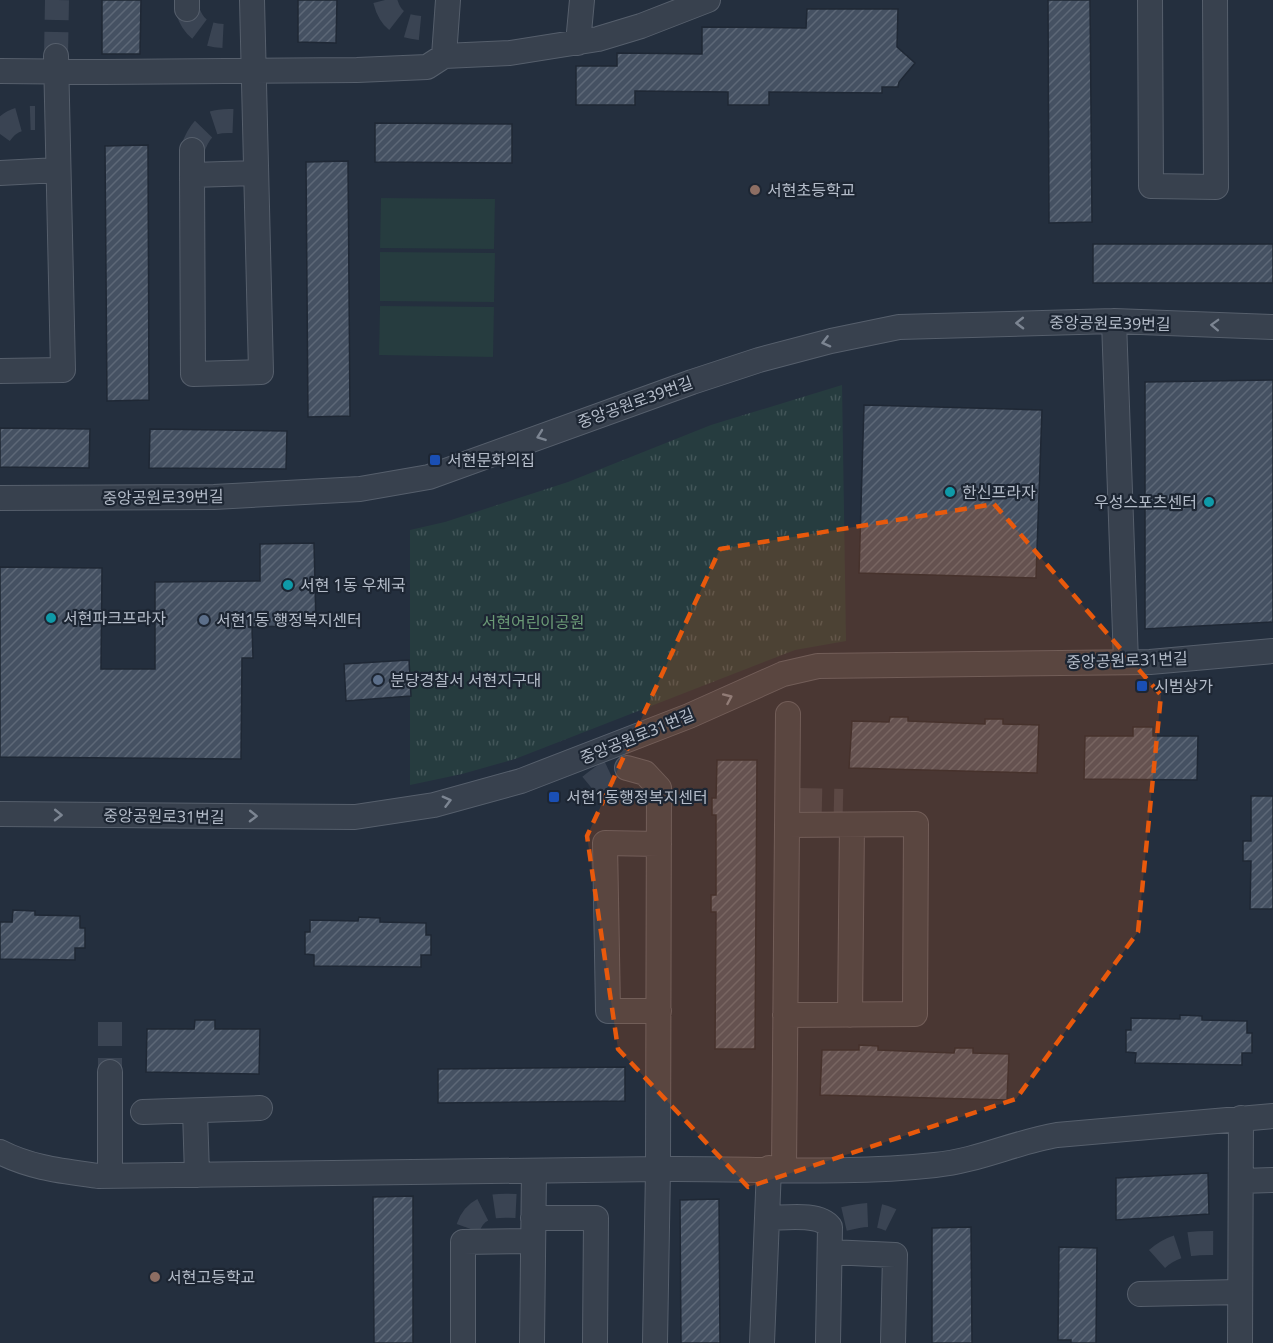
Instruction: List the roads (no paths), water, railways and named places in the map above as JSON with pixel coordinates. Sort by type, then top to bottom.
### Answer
[{"type":"street","points":[[192,150],[194,374],[261,372],[252,0]]},
{"type":"street","points":[[444,56],[448,0]]},
{"type":"street","points":[[578,43],[582,0]]},
{"type":"street","points":[[0,71],[55,63],[253,70],[427,67],[444,56],[510,53],[598,39],[641,26],[708,0]]},
{"type":"street","points":[[1150,0],[1151,186],[1216,187],[1215,0]]},
{"type":"street","points":[[0,371],[63,370],[55,63]]},
{"type":"street","points":[[0,173],[58,171]]},
{"type":"street","points":[[192,175],[256,173]]},
{"type":"street","points":[[1114,321],[1126,662]]},
{"type":"street","name":"중앙공원로39번길","points":[[0,498],[214,497],[360,489],[429,477],[759,360],[831,341],[899,327],[1114,321],[1273,327]]},
{"type":"street","name":"중앙공원로31번길","points":[[0,814],[355,817],[434,805],[521,781],[689,716],[783,674],[818,666],[1126,662],[1273,651]]},
{"type":"street","points":[[762,1343],[767,1218],[776,1168],[785,1016],[787,825],[792,800],[788,714]]},
{"type":"street","points":[[627,768],[645,773],[659,788],[655,1343]]},
{"type":"street","points":[[785,1016],[915,1014],[915,824],[787,825]]},
{"type":"street","points":[[850,1015],[852,825]]},
{"type":"street","points":[[659,844],[605,843],[608,1011],[659,1011]]},
{"type":"street","points":[[110,1072],[110,1176]]},
{"type":"street","points":[[143,1112],[260,1108]]},
{"type":"street","points":[[195,1111],[197,1175]]},
{"type":"street","points":[[0,1152],[17,1161],[41,1168],[98,1176],[658,1169],[898,1169],[939,1165],[982,1155],[1035,1138],[1273,1116]]},
{"type":"street","points":[[1240,1343],[1240,1292],[1232,1243],[1240,1181],[1241,1118]]},
{"type":"street","points":[[532,1343],[529,1218],[534,1171]]},
{"type":"street","points":[[1240,1181],[1273,1180]]},
{"type":"street","points":[[767,1218],[818,1217],[837,1223],[830,1252],[828,1343]]},
{"type":"street","points":[[462,1343],[464,1242],[529,1218],[596,1218],[596,1343]]},
{"type":"street","points":[[830,1252],[895,1255],[893,1343]]},
{"type":"street","points":[[1140,1294],[1240,1292]]},
{"type":"tunnel","points":[[56,56],[57,0]]},
{"type":"tunnel","points":[[385,0],[390,13],[397,21],[407,26],[420,28]]},
{"type":"tunnel","points":[[187,9],[196,26],[204,32],[223,36]]},
{"type":"tunnel","points":[[0,134],[15,121],[35,118]]},
{"type":"tunnel","points":[[192,150],[206,126],[217,122],[233,121]]},
{"type":"tunnel","points":[[590,786],[607,774],[627,768]]},
{"type":"tunnel","points":[[798,800],[843,801]]},
{"type":"tunnel","points":[[110,1022],[110,1072]]},
{"type":"tunnel","points":[[468,1228],[471,1220],[487,1208],[516,1206]]},
{"type":"tunnel","points":[[844,1219],[874,1215],[891,1220]]},
{"type":"tunnel","points":[[1157,1259],[1181,1246],[1198,1243],[1224,1243]]},
{"type":"place","name":"서현초등학교","points":[[755,190]]},
{"type":"place","name":"서현문화의집","points":[[435,460]]},
{"type":"place","name":"한신프라자","points":[[950,492]]},
{"type":"place","name":"우성스포츠센터","points":[[1209,502]]},
{"type":"place","name":"서현 1동 우체국","points":[[288,585]]},
{"type":"place","name":"서현파크프라자","points":[[51,618]]},
{"type":"place","name":"서현1동 행정복지센터","points":[[204,620]]},
{"type":"place","name":"분당경찰서 서현지구대","points":[[378,680]]},
{"type":"place","name":"시범상가","points":[[1142,686]]},
{"type":"place","name":"서현1동행정복지센터","points":[[554,797]]},
{"type":"place","name":"서현고등학교","points":[[155,1277]]},
{"type":"park label","name":"서현어린이공원","points":[[533,622]]}]
